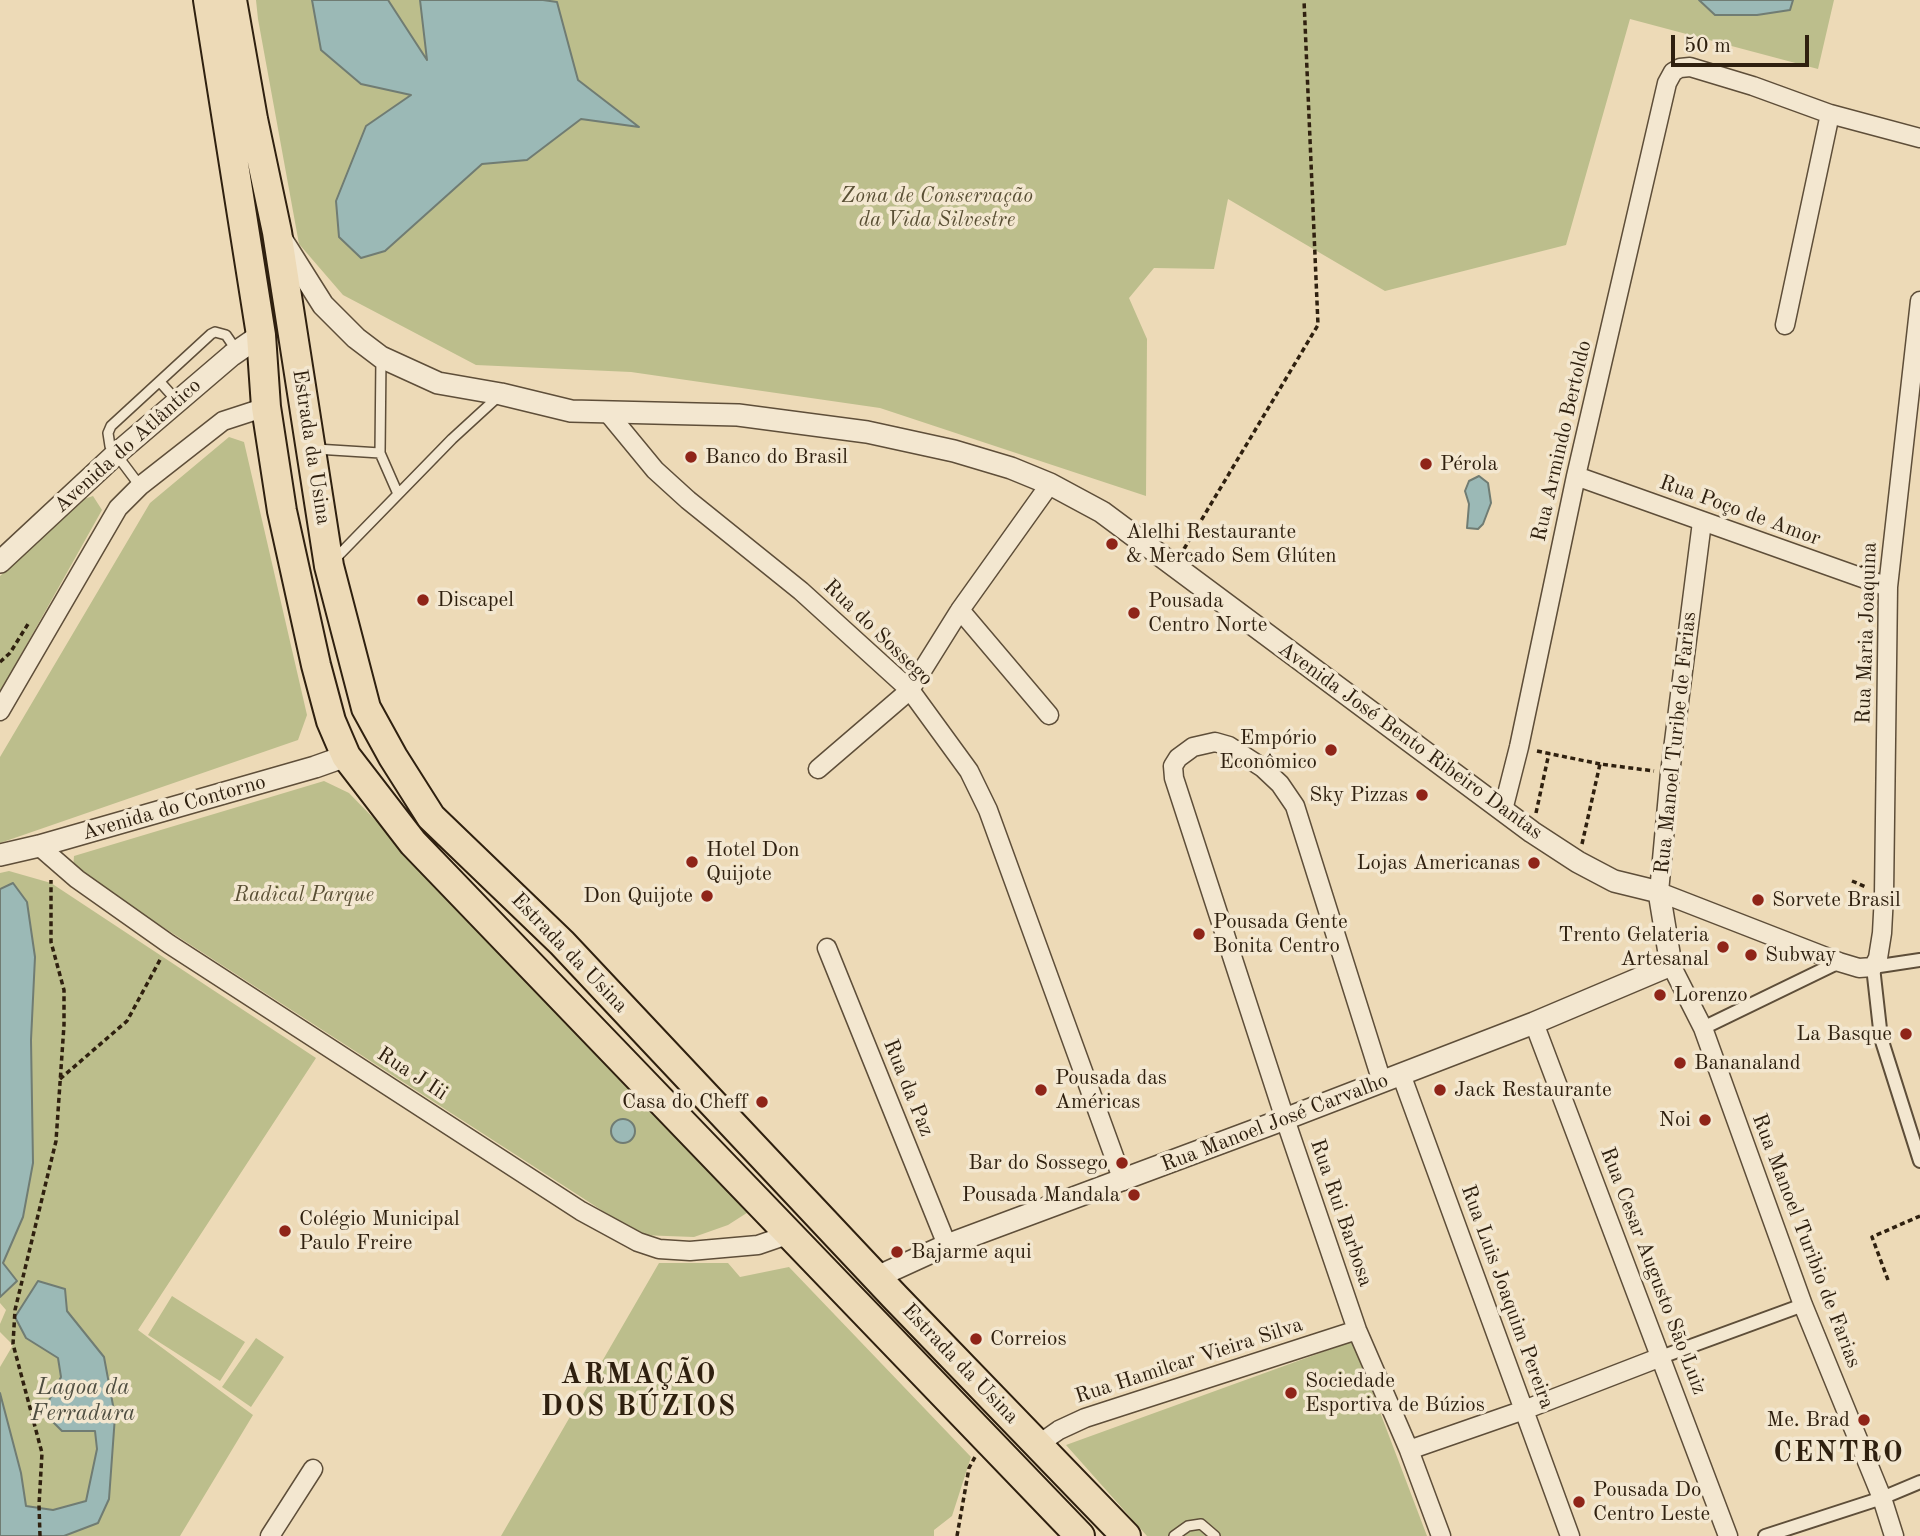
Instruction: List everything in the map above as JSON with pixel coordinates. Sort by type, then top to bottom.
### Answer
[{"type":"main road","points":[[208,0],[261,335]]},
{"type":"main road","name":"Avenida José Bento Ribeiro Dantas","points":[[232,0],[277,232]]},
{"type":"main road","name":"Estrada da Usina","points":[[277,232],[329,566],[366,708],[431,817],[562,943],[1126,1536]]},
{"type":"main road","name":"Estrada da Usina","points":[[261,335],[277,479],[316,665],[331,722],[346,756],[413,843],[1080,1536]]},
{"type":"main road","points":[[277,479],[289,472],[298,471],[314,480]]},
{"type":"main road","points":[[413,843],[428,836],[431,817]]},
{"type":"main road","points":[[961,1411],[971,1410],[979,1405],[981,1395],[977,1382]]},
{"type":"main road","points":[[986,1436],[982,1418],[990,1412],[1004,1410]]},
{"type":"street","name":"Rua Armindo Bertoldo","points":[[1503,810],[1519,747],[1576,476],[1667,83],[1673,72],[1690,67],[1754,86],[1830,114]]},
{"type":"street","points":[[1785,325],[1830,114],[1920,138]]},
{"type":"street","name":"Avenida José Bento Ribeiro Dantas","points":[[277,232],[323,305],[356,338],[381,357],[438,383],[501,394],[571,411],[738,415],[867,432],[954,451],[1012,468],[1050,484],[1102,512],[1532,832],[1578,862],[1614,881],[1659,892],[1839,962],[1859,968],[1874,967]]},
{"type":"street","name":"Rua Maria Joaquina","points":[[1874,967],[1882,933],[1884,895],[1888,587],[1920,301]]},
{"type":"street","name":"Avenida do Atlântico","points":[[0,562],[177,401],[237,351],[261,335]]},
{"type":"street","points":[[0,711],[118,508],[140,485],[223,421],[267,407]]},
{"type":"street","name":"Rua do Sossego","points":[[608,413],[655,470],[698,509],[801,591],[910,690],[969,771],[988,810],[1123,1181]]},
{"type":"street","name":"Rua Poço de Amor","points":[[1576,476],[1888,587]]},
{"type":"street","points":[[818,769],[910,690],[960,610],[1050,484]]},
{"type":"street","name":"Rua Manoel Turibe de Farias","points":[[1671,965],[1659,892],[1670,773],[1702,522]]},
{"type":"street","points":[[960,610],[1049,715]]},
{"type":"street","name":"Rua Luis Joaquim Pereira","points":[[1174,778],[1173,766],[1178,758],[1193,747],[1215,741],[1229,746],[1263,768],[1295,806],[1391,1078],[1524,1410],[1570,1536]]},
{"type":"street","name":"Avenida do Contorno","points":[[0,855],[45,851],[346,756]]},
{"type":"street","name":"Rua Rui Barbosa","points":[[1174,778],[1357,1330],[1409,1450],[1441,1536]]},
{"type":"street","name":"Rua J Iii","points":[[45,851],[77,879],[169,944],[581,1210],[638,1242],[659,1249],[690,1251],[758,1245],[790,1234]]},
{"type":"street","name":"Rua da Paz","points":[[827,948],[947,1245]]},
{"type":"street","points":[[1920,960],[1874,967],[1881,1038],[1920,1160]]},
{"type":"street","points":[[1703,1028],[1839,962]]},
{"type":"street","name":"Rua Manoel José Carvalho","points":[[877,1277],[947,1245],[1123,1181],[1534,1023],[1671,965]]},
{"type":"street","name":"Rua Manoel Turibio de Farias","points":[[1671,965],[1703,1028],[1803,1305],[1895,1536]]},
{"type":"street","name":"Rua Cesar Augusto São Luiz","points":[[1534,1023],[1728,1536]]},
{"type":"street","points":[[1409,1450],[1524,1410],[1803,1305]]},
{"type":"street","name":"Rua Hamilcar Vieira Silva","points":[[1039,1444],[1059,1430],[1085,1419],[1357,1330]]},
{"type":"street","points":[[270,1536],[313,1469]]},
{"type":"street","points":[[1765,1536],[1882,1498],[1920,1482]]},
{"type":"lane","points":[[140,485],[115,455],[107,433],[111,426],[215,332],[226,335],[237,351]]},
{"type":"lane","points":[[381,357],[380,453],[398,494]]},
{"type":"lane","points":[[160,382],[177,401]]},
{"type":"lane","points":[[329,566],[452,439],[501,394]]},
{"type":"lane","points":[[310,449],[380,453]]},
{"type":"lane","points":[[1174,1536],[1188,1526],[1201,1524],[1215,1536]]},
{"type":"path","points":[[1173,565],[1318,325],[1304,0]]},
{"type":"path","points":[[1519,747],[1600,764],[1670,773]]},
{"type":"path","points":[[1532,832],[1549,753]]},
{"type":"path","points":[[1578,862],[1600,764]]},
{"type":"path","points":[[40,1536],[42,1453],[13,1344],[15,1310],[57,1141],[64,990],[51,942],[45,851]]},
{"type":"path","points":[[61,1079],[127,1021],[169,944]]},
{"type":"path","points":[[1888,1280],[1872,1237],[1920,1216]]},
{"type":"path","points":[[957,1536],[969,1468],[986,1436]]},
{"type":"green space","name":"Zona de Conservação da Vida Silvestre","points":[[256,0],[1834,0],[1818,69],[1630,19],[1566,245],[1385,291],[1228,199],[1214,269],[1154,268],[1129,298],[1147,339],[1146,496],[880,408],[631,372],[476,365],[343,295],[299,244]]},
{"type":"green space","points":[[229,437],[244,442],[307,715],[298,740],[0,843],[0,757],[150,503]]},
{"type":"green space","points":[[93,496],[102,510],[0,692],[0,576],[84,499]]},
{"type":"green space","name":"Radical Parque","points":[[324,781],[349,793],[753,1209],[728,1225],[694,1237],[640,1235],[73,869],[74,856]]},
{"type":"green space","points":[[9,871],[51,883],[316,1058],[138,1330],[253,1415],[180,1536],[64,1536],[98,1523],[109,1499],[115,1416],[104,1357],[67,1311],[65,1289],[26,1338],[58,1358],[61,1377],[43,1412],[62,1431],[95,1431],[97,1449],[86,1501],[53,1510],[25,1506],[21,1473],[0,1393],[0,1367],[13,1345],[0,1332],[0,1324],[6,1310],[0,1303],[0,1297],[16,1281],[3,1263],[23,1217],[35,957],[13,883],[0,889],[0,873]]},
{"type":"green space","points":[[659,1263],[728,1263],[740,1277],[789,1267],[971,1457],[952,1516],[934,1530],[934,1536],[501,1536]]},
{"type":"green space","points":[[172,1296],[245,1342],[220,1381],[148,1335]]},
{"type":"green space","points":[[256,1338],[284,1357],[251,1407],[222,1387]]},
{"type":"green space","name":"Sociedade Esportiva de Búzios","points":[[1353,1341],[1427,1536],[1147,1536],[1066,1445]]},
{"type":"water","points":[[312,0],[388,0],[427,60],[420,0],[557,2],[578,80],[639,127],[581,119],[527,160],[482,164],[385,251],[361,258],[339,237],[336,201],[366,126],[411,95],[361,84],[321,50]]},
{"type":"water","points":[[1699,0],[1793,0],[1790,10],[1757,15],[1715,15]]},
{"type":"water","points":[[1479,476],[1488,483],[1491,503],[1483,524],[1478,529],[1467,528],[1469,504],[1465,491],[1469,481]]},
{"type":"water","points":[[13,883],[27,902],[35,957],[31,1040],[33,1163],[23,1217],[3,1263],[17,1281],[0,1297],[0,889]]},
{"type":"water","points":[[623,1119],[632,1122],[635,1131],[632,1140],[623,1143],[614,1140],[611,1131],[614,1122]]},
{"type":"water","name":"Lagoa da Ferradura","points":[[38,1281],[65,1289],[67,1311],[104,1357],[115,1416],[109,1499],[98,1523],[64,1536],[0,1536],[0,1393],[21,1473],[26,1506],[53,1510],[86,1501],[97,1449],[95,1431],[62,1431],[43,1412],[61,1377],[58,1358],[26,1338],[15,1317]]},
{"type":"place","name":"Banco do Brasil","points":[[691,457]]},
{"type":"place","name":"Pérola","points":[[1426,464]]},
{"type":"place","name":"Alelhi Restaurante & Mercado Sem Glúten","points":[[1112,544]]},
{"type":"place","name":"Discapel","points":[[423,600]]},
{"type":"place","name":"Pousada Centro Norte","points":[[1134,613]]},
{"type":"place","name":"Empório Econômico","points":[[1331,750]]},
{"type":"place","name":"Sky Pizzas","points":[[1422,795]]},
{"type":"place","name":"Hotel Don Quijote","points":[[692,862]]},
{"type":"place","name":"Lojas Americanas","points":[[1534,863]]},
{"type":"place","name":"Don Quijote","points":[[707,896]]},
{"type":"place","name":"Sorvete Brasil","points":[[1758,900]]},
{"type":"place","name":"Pousada Gente Bonita Centro","points":[[1199,934]]},
{"type":"place","name":"Trento Gelateria Artesanal","points":[[1723,947]]},
{"type":"place","name":"Subway","points":[[1751,955]]},
{"type":"place","name":"Lorenzo","points":[[1660,995]]},
{"type":"place","name":"La Basque","points":[[1906,1034]]},
{"type":"place","name":"Bananaland","points":[[1680,1063]]},
{"type":"place","name":"Pousada das Américas","points":[[1041,1090]]},
{"type":"place","name":"Jack Restaurante","points":[[1440,1090]]},
{"type":"place","name":"Casa do Cheff","points":[[762,1102]]},
{"type":"place","name":"Noi","points":[[1705,1120]]},
{"type":"place","name":"Bar do Sossego","points":[[1122,1163]]},
{"type":"place","name":"Pousada Mandala","points":[[1134,1195]]},
{"type":"place","name":"Colégio Municipal Paulo Freire","points":[[285,1231]]},
{"type":"place","name":"Bajarme aqui","points":[[897,1252]]},
{"type":"place","name":"Correios","points":[[976,1339]]},
{"type":"place","name":"Sociedade Esportiva de Búzios","points":[[1291,1393]]},
{"type":"place","name":"Me. Brad","points":[[1864,1420]]},
{"type":"place","name":"Pousada Do Centro Leste","points":[[1579,1502]]},
{"type":"district","name":"ARMAÇÃO DOS BÚZIOS","points":[[639,1392]]},
{"type":"district","name":"CENTRO","points":[[1839,1454]]}]
